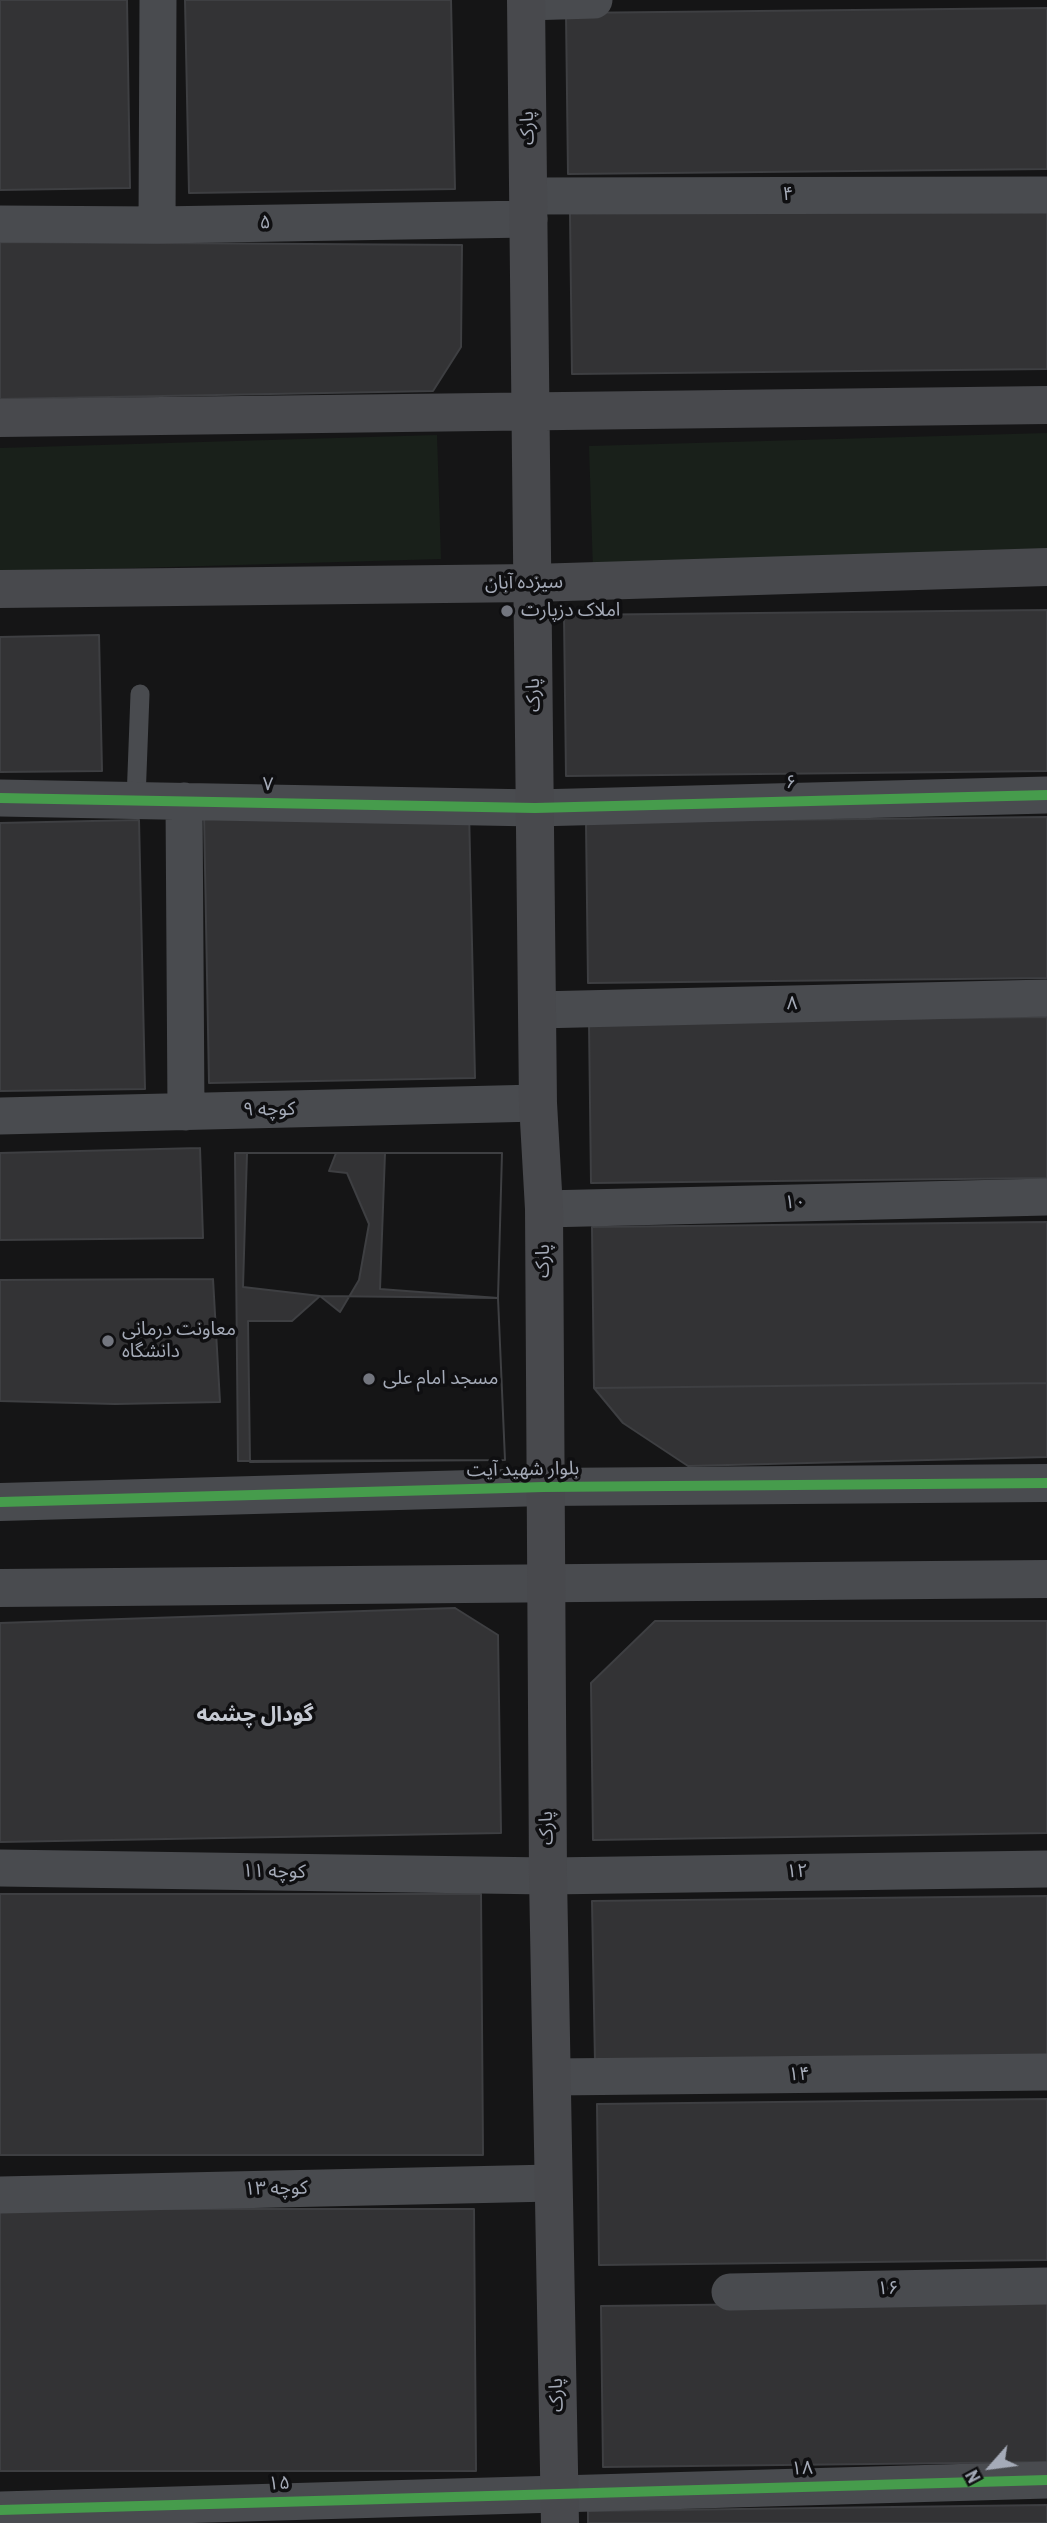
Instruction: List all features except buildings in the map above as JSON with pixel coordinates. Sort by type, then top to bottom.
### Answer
[{"type":"main road","name":"پارک","points":[[526,1],[538,1102],[544,1209],[548,1876],[559,2508]]},
{"type":"main road","points":[[0,418],[1047,405]]},
{"type":"main road","name":"سیزده آبان","points":[[0,589],[533,583],[1047,566]]},
{"type":"street","points":[[158,0],[158,225]]},
{"type":"street","points":[[526,1],[594,0]]},
{"type":"street","name":"۴","points":[[529,207],[1047,195]]},
{"type":"street","name":"۵","points":[[0,224],[158,225],[529,207]]},
{"type":"street","name":"۶","points":[[535,808],[1047,794]]},
{"type":"street","name":"۷","points":[[0,798],[535,808]]},
{"type":"street","points":[[184,801],[186,1112]]},
{"type":"street","name":"۸","points":[[537,1010],[1047,998]]},
{"type":"street","name":"کوچه ۹","points":[[0,1116],[538,1102]]},
{"type":"street","name":"۱۰","points":[[544,1209],[1047,1197]]},
{"type":"street","name":"بلوار شهید آیت","points":[[0,1502],[544,1487],[1047,1483]]},
{"type":"street","points":[[0,1588],[1047,1579]]},
{"type":"street","name":"کوچه ۱۱","points":[[0,1868],[548,1876]]},
{"type":"street","name":"۱۲","points":[[548,1876],[1047,1869]]},
{"type":"street","name":"۱۴","points":[[552,2077],[1047,2072]]},
{"type":"street","name":"کوچه ۱۳","points":[[0,2195],[553,2183]]},
{"type":"street","name":"۱۶","points":[[730,2292],[1047,2286]]},
{"type":"street","name":"۱۸","points":[[559,2508],[1047,2480]]},
{"type":"street","name":"۱۵","points":[[0,2510],[559,2508]]},
{"type":"lane","points":[[136,800],[140,694]]},
{"type":"shaded area","points":[[1047,433],[1047,557],[593,571],[589,446]]},
{"type":"shaded area","points":[[437,435],[441,559],[0,572],[0,448]]},
{"type":"cycle path","points":[[0,798],[535,808],[1047,795]]},
{"type":"cycle path","points":[[0,1502],[544,1487],[1047,1483]]},
{"type":"cycle path","points":[[0,2510],[1047,2480]]},
{"type":"place","name":"املاک دزپارت","points":[[507,611]]},
{"type":"place","name":"معاونت درمانی دانشگاه","points":[[108,1341]]},
{"type":"place","name":"مسجد امام علی","points":[[369,1379]]},
{"type":"district","name":"گودال چشمه","points":[[255,1715]]}]
